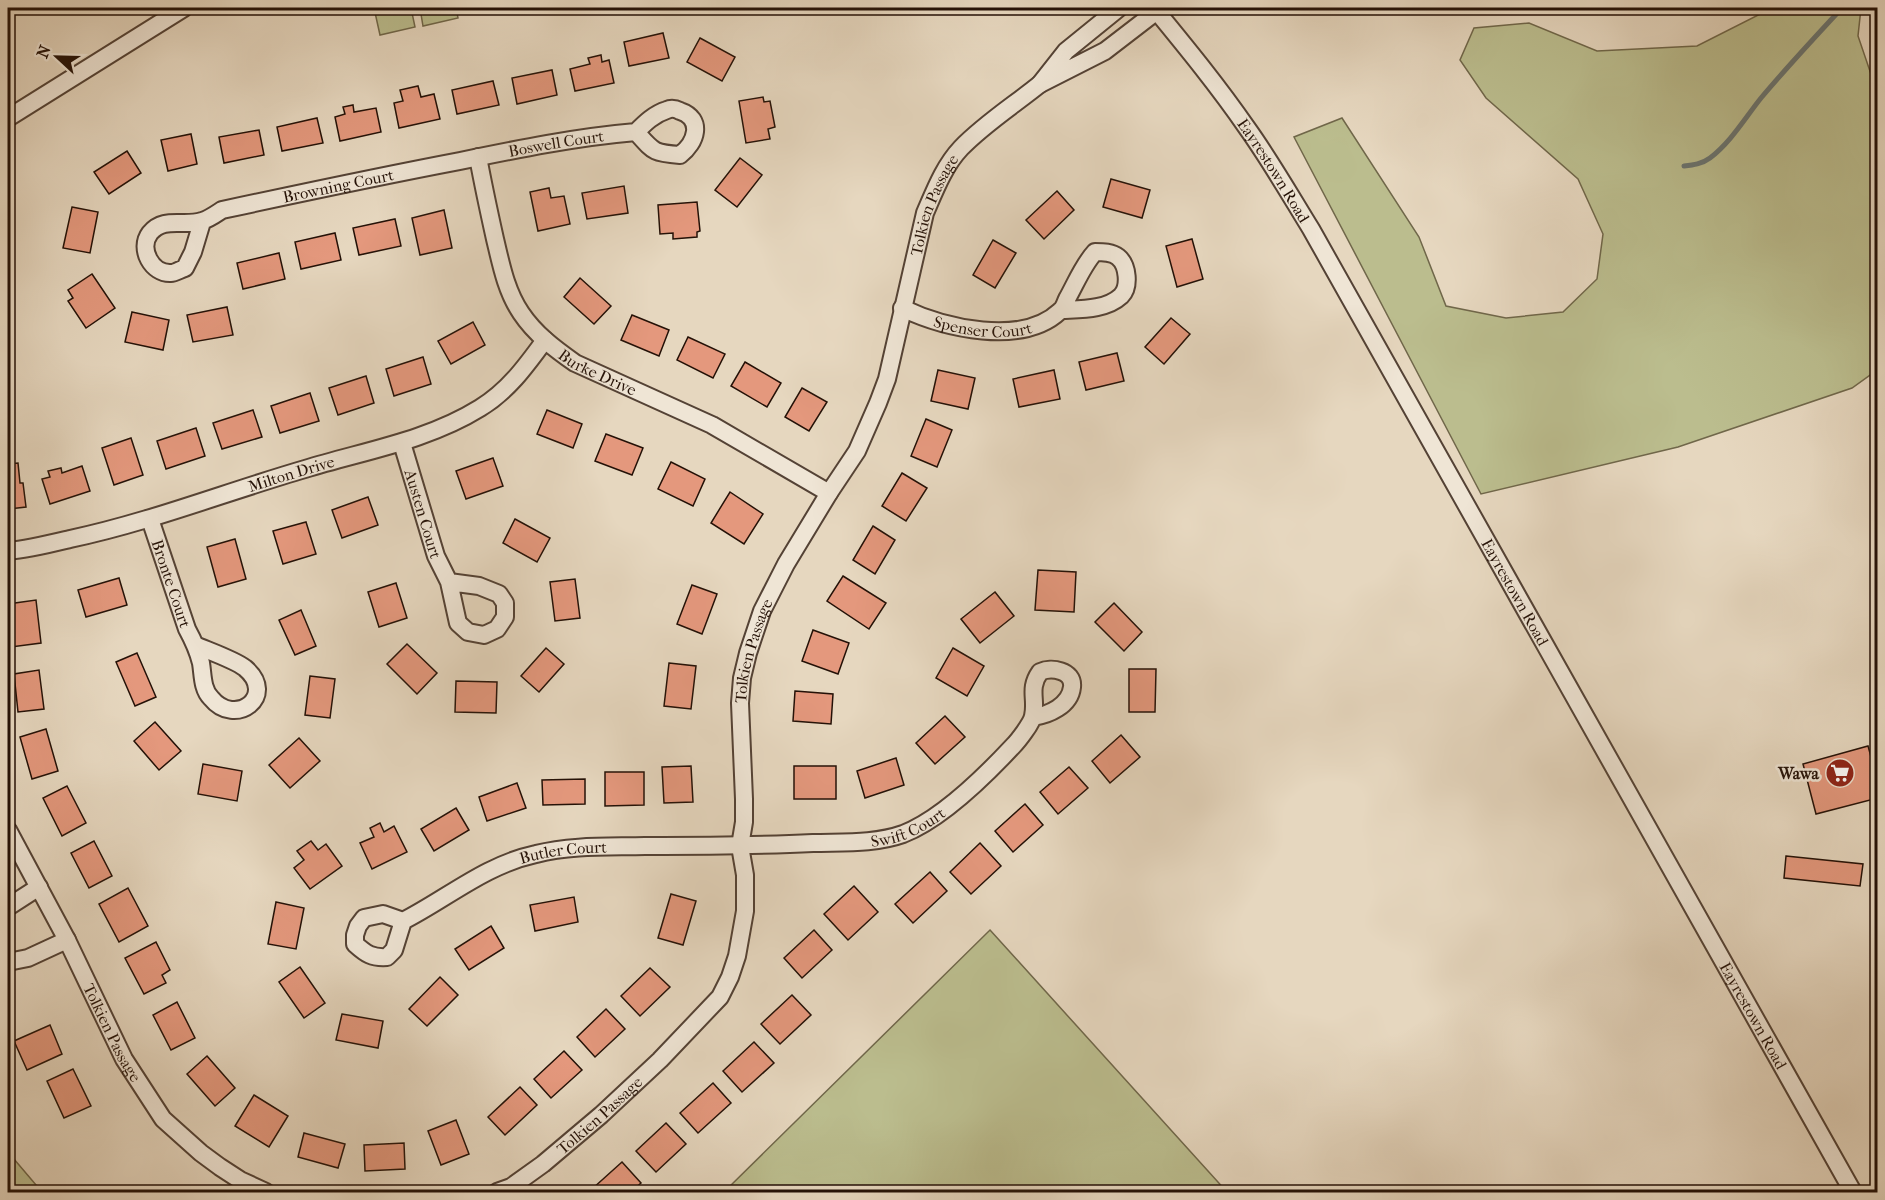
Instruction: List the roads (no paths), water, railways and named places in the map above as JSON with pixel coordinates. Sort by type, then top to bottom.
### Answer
[{"type":"street","points":[[8,118],[184,8]]},
{"type":"street","name":"Tolkien Passage","points":[[1040,84],[1066,51],[1119,8]]},
{"type":"street","name":"Tolkien Passage","points":[[497,1192],[511,1187],[543,1164],[601,1115],[660,1060],[720,997],[737,956],[745,911],[746,875],[740,846],[744,822],[744,799],[740,703],[742,678],[748,653],[754,633],[786,564],[857,451],[875,411],[887,379],[925,213],[946,168],[960,149],[980,131],[1040,84],[1105,51],[1156,9]]},
{"type":"street","name":"Eayrestown Road","points":[[1156,9],[1248,128],[1311,229],[1853,1192]]},
{"type":"street","name":"Boswell Court","points":[[478,157],[512,149],[636,132]]},
{"type":"street","name":"Browning Court","points":[[202,222],[222,210],[478,157]]},
{"type":"street","name":"Burke Drive","points":[[478,157],[490,220],[510,294],[520,312],[545,340],[575,363],[712,425],[829,493]]},
{"type":"street","name":"Spenser Court","points":[[902,308],[922,317],[977,331],[1025,328],[1041,324],[1062,310]]},
{"type":"street","name":"Milton Drive","points":[[8,551],[94,534],[150,519],[307,468],[402,443],[464,417],[481,407],[510,385],[545,340]]},
{"type":"street","name":"Austen Court","points":[[402,443],[436,556],[449,582]]},
{"type":"street","name":"Bronte Court","points":[[150,519],[187,629],[195,645]]},
{"type":"street","name":"Swift Court","points":[[740,846],[879,841],[904,833],[930,820],[982,777],[1015,744],[1033,717]]},
{"type":"street","name":"Tolkien Passage","points":[[8,830],[67,940],[115,1036],[124,1059],[163,1119],[220,1167],[240,1180],[266,1192]]},
{"type":"street","name":"Butler Court","points":[[403,921],[500,864],[537,853],[587,847],[740,846]]},
{"type":"street","points":[[8,907],[39,887]]},
{"type":"street","points":[[8,962],[28,958],[67,940]]},
{"type":"waterway","points":[[1684,166],[1707,160],[1718,152],[1771,86],[1842,8]]},
{"type":"place","name":"Wawa","points":[[1840,773]]}]
